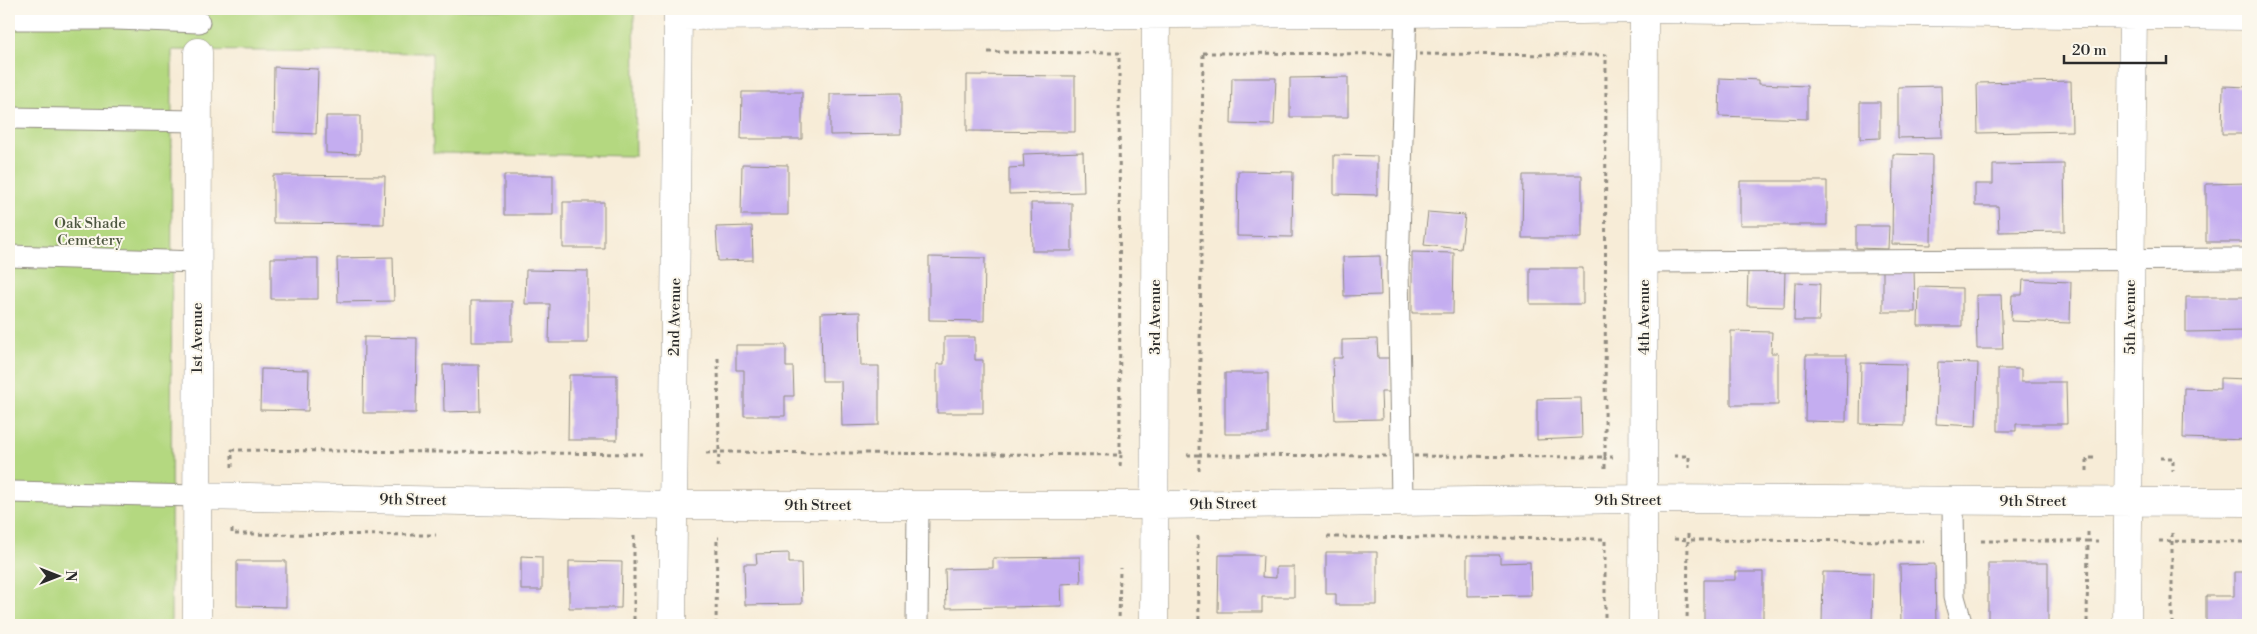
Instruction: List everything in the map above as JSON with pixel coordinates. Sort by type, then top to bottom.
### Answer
[{"type":"street","points":[[678,12],[1644,9],[2133,13],[2248,16]]},
{"type":"street","name":"4th Avenue","points":[[1643,625],[1644,9]]},
{"type":"street","name":"3rd Avenue","points":[[1154,625],[1156,11]]},
{"type":"street","name":"2nd Avenue","points":[[672,625],[678,12]]},
{"type":"street","name":"5th Avenue","points":[[2127,625],[2133,13]]},
{"type":"street","name":"1st Avenue","points":[[197,625],[198,52]]},
{"type":"street","name":"9th Street","points":[[198,496],[673,505],[1154,505],[1644,500],[2248,502]]},
{"type":"lane","points":[[1402,502],[1398,269],[1406,11]]},
{"type":"lane","points":[[9,19],[199,15],[198,52]]},
{"type":"lane","points":[[9,118],[198,121]]},
{"type":"lane","points":[[9,256],[197,262]]},
{"type":"lane","points":[[1644,262],[2248,259]]},
{"type":"lane","points":[[9,492],[198,496]]},
{"type":"lane","points":[[1953,501],[1954,598],[1962,625]]},
{"type":"lane","points":[[917,625],[918,505]]},
{"type":"path","points":[[700,453],[1120,455],[1119,52],[988,52]]},
{"type":"path","points":[[718,358],[718,468]]},
{"type":"path","points":[[232,467],[232,450],[648,454]]},
{"type":"path","points":[[1183,455],[1199,455],[1199,470]]},
{"type":"path","points":[[1669,456],[1688,456],[1688,471]]},
{"type":"path","points":[[2087,479],[2087,458],[2102,458]]},
{"type":"path","points":[[2152,458],[2173,458],[2173,473]]},
{"type":"path","points":[[1687,625],[1688,522]]},
{"type":"path","points":[[232,526],[232,534],[438,535]]},
{"type":"path","points":[[2172,528],[2172,625]]},
{"type":"path","points":[[2087,625],[2088,531]]},
{"type":"path","points":[[624,536],[634,536],[634,625]]},
{"type":"path","points":[[1199,625],[1198,536],[1208,536]]},
{"type":"path","points":[[1317,537],[1606,539],[1605,625]]},
{"type":"path","points":[[716,625],[717,538],[726,538]]},
{"type":"path","points":[[1669,539],[2102,541]]},
{"type":"path","points":[[2151,541],[2248,542]]},
{"type":"path","points":[[1119,625],[1120,567]]},
{"type":"green space","name":"Oak Shade Cemetery","points":[[9,9],[634,9],[636,156],[433,153],[432,53],[172,50],[171,625],[9,625]]},
{"type":"building","points":[[274,67],[318,69],[316,134],[273,132]]},
{"type":"building","points":[[967,75],[1075,76],[1075,132],[967,131]]},
{"type":"building","points":[[1348,77],[1348,117],[1290,117],[1290,78]]},
{"type":"building","points":[[1232,78],[1276,78],[1274,125],[1231,124]]},
{"type":"building","points":[[1720,78],[1759,80],[1759,84],[1807,86],[1807,119],[1719,116]]},
{"type":"building","points":[[2071,81],[2072,131],[1978,133],[1977,83]]},
{"type":"building","points":[[1941,86],[1942,137],[1898,138],[1898,87]]},
{"type":"building","points":[[2223,86],[2248,87],[2248,134],[2222,134]]},
{"type":"building","points":[[742,92],[802,92],[802,139],[741,139]]},
{"type":"building","points":[[901,93],[901,134],[830,135],[830,94]]},
{"type":"building","points":[[1860,102],[1880,102],[1880,138],[1860,139]]},
{"type":"building","points":[[326,116],[360,116],[360,154],[326,153]]},
{"type":"building","points":[[1083,152],[1084,192],[1009,194],[1009,168],[1024,167],[1023,154]]},
{"type":"building","points":[[1893,154],[1932,155],[1931,245],[1892,244]]},
{"type":"building","points":[[1334,155],[1377,156],[1377,195],[1334,194]]},
{"type":"building","points":[[742,164],[788,165],[788,215],[741,215]]},
{"type":"building","points":[[2064,164],[2065,231],[1999,232],[1998,206],[1975,206],[1975,184],[1993,184],[1993,165]]},
{"type":"building","points":[[1238,171],[1293,172],[1292,237],[1237,236]]},
{"type":"building","points":[[273,175],[385,176],[384,224],[273,223]]},
{"type":"building","points":[[504,175],[553,175],[553,215],[504,215]]},
{"type":"building","points":[[1523,175],[1582,175],[1582,238],[1522,238]]},
{"type":"building","points":[[1740,181],[1827,181],[1827,225],[1740,225]]},
{"type":"building","points":[[2248,183],[2248,242],[2206,242],[2206,184]]},
{"type":"building","points":[[563,202],[604,202],[604,248],[563,248]]},
{"type":"building","points":[[1031,203],[1072,203],[1072,251],[1032,251]]},
{"type":"building","points":[[1428,212],[1465,215],[1461,249],[1424,245]]},
{"type":"building","points":[[752,226],[753,260],[718,261],[716,227]]},
{"type":"building","points":[[1856,226],[1889,226],[1888,249],[1856,248]]},
{"type":"building","points":[[1412,252],[1454,253],[1453,313],[1412,313]]},
{"type":"building","points":[[1380,256],[1381,295],[1344,296],[1343,257]]},
{"type":"building","points":[[393,257],[394,301],[338,302],[337,258]]},
{"type":"building","points":[[929,257],[985,258],[984,321],[929,320]]},
{"type":"building","points":[[271,258],[318,258],[318,299],[271,299]]},
{"type":"building","points":[[1530,268],[1583,268],[1583,304],[1530,304]]},
{"type":"building","points":[[1914,269],[1915,312],[1883,312],[1883,270]]},
{"type":"building","points":[[526,270],[588,271],[588,343],[549,343],[550,304],[525,304]]},
{"type":"building","points":[[1748,270],[1785,271],[1784,307],[1747,306]]},
{"type":"building","points":[[2023,280],[2071,282],[2070,323],[2011,321],[2012,295],[2022,295]]},
{"type":"building","points":[[1795,283],[1820,284],[1819,321],[1794,321]]},
{"type":"building","points":[[1919,287],[1962,288],[1962,326],[1918,326]]},
{"type":"building","points":[[1976,295],[2001,295],[2003,349],[1977,349]]},
{"type":"building","points":[[2186,297],[2248,297],[2248,331],[2186,332]]},
{"type":"building","points":[[471,301],[512,301],[512,342],[471,342]]},
{"type":"building","points":[[860,312],[861,366],[879,366],[879,425],[842,426],[841,381],[822,381],[821,313]]},
{"type":"building","points":[[1731,331],[1772,332],[1771,353],[1778,353],[1778,405],[1731,405]]},
{"type":"building","points":[[364,337],[417,338],[416,413],[363,413]]},
{"type":"building","points":[[944,337],[975,337],[975,360],[983,360],[983,413],[937,413],[937,364],[944,364]]},
{"type":"building","points":[[1377,339],[1378,358],[1389,358],[1390,392],[1381,392],[1382,419],[1335,420],[1333,358],[1342,358],[1342,340]]},
{"type":"building","points":[[736,345],[786,345],[786,367],[793,367],[794,396],[785,396],[785,416],[744,416],[744,370],[736,370]]},
{"type":"building","points":[[1806,355],[1847,355],[1846,422],[1805,421]]},
{"type":"building","points":[[1938,362],[1978,363],[1976,426],[1936,424]]},
{"type":"building","points":[[1861,363],[1906,364],[1905,425],[1860,424]]},
{"type":"building","points":[[443,365],[479,365],[480,411],[444,412]]},
{"type":"building","points":[[261,369],[309,370],[308,411],[260,410]]},
{"type":"building","points":[[1998,369],[2021,369],[2021,382],[2066,382],[2067,424],[2016,424],[2016,431],[1998,431]]},
{"type":"building","points":[[1225,373],[1268,373],[1268,434],[1225,434]]},
{"type":"building","points":[[569,375],[617,375],[617,440],[568,440]]},
{"type":"building","points":[[2220,378],[2248,379],[2248,440],[2183,438],[2184,388],[2220,389]]},
{"type":"building","points":[[1581,398],[1582,438],[1537,440],[1537,399]]},
{"type":"building","points":[[1326,552],[1377,552],[1377,605],[1336,605],[1336,594],[1326,594]]},
{"type":"building","points":[[789,553],[789,563],[801,563],[802,604],[745,605],[744,564],[757,564],[756,554]]},
{"type":"building","points":[[1219,555],[1263,555],[1262,577],[1276,578],[1276,567],[1294,567],[1294,597],[1262,597],[1262,612],[1218,612]]},
{"type":"building","points":[[1467,555],[1500,555],[1500,563],[1530,562],[1531,595],[1467,596]]},
{"type":"building","points":[[521,556],[542,557],[542,590],[521,590]]},
{"type":"building","points":[[1080,557],[1081,583],[1061,584],[1062,606],[946,608],[945,569],[993,568],[993,558]]},
{"type":"building","points":[[237,561],[286,561],[286,607],[237,606]]},
{"type":"building","points":[[569,561],[622,562],[621,608],[569,608]]},
{"type":"building","points":[[1988,563],[2048,563],[2048,625],[1988,625]]},
{"type":"building","points":[[1935,564],[1936,625],[1901,625],[1900,565]]},
{"type":"building","points":[[1735,572],[1763,572],[1763,625],[1704,625],[1704,580],[1735,580]]},
{"type":"building","points":[[1823,572],[1873,573],[1872,625],[1822,625]]},
{"type":"building","points":[[2234,572],[2248,572],[2248,625],[2206,625],[2206,596],[2234,596]]}]
